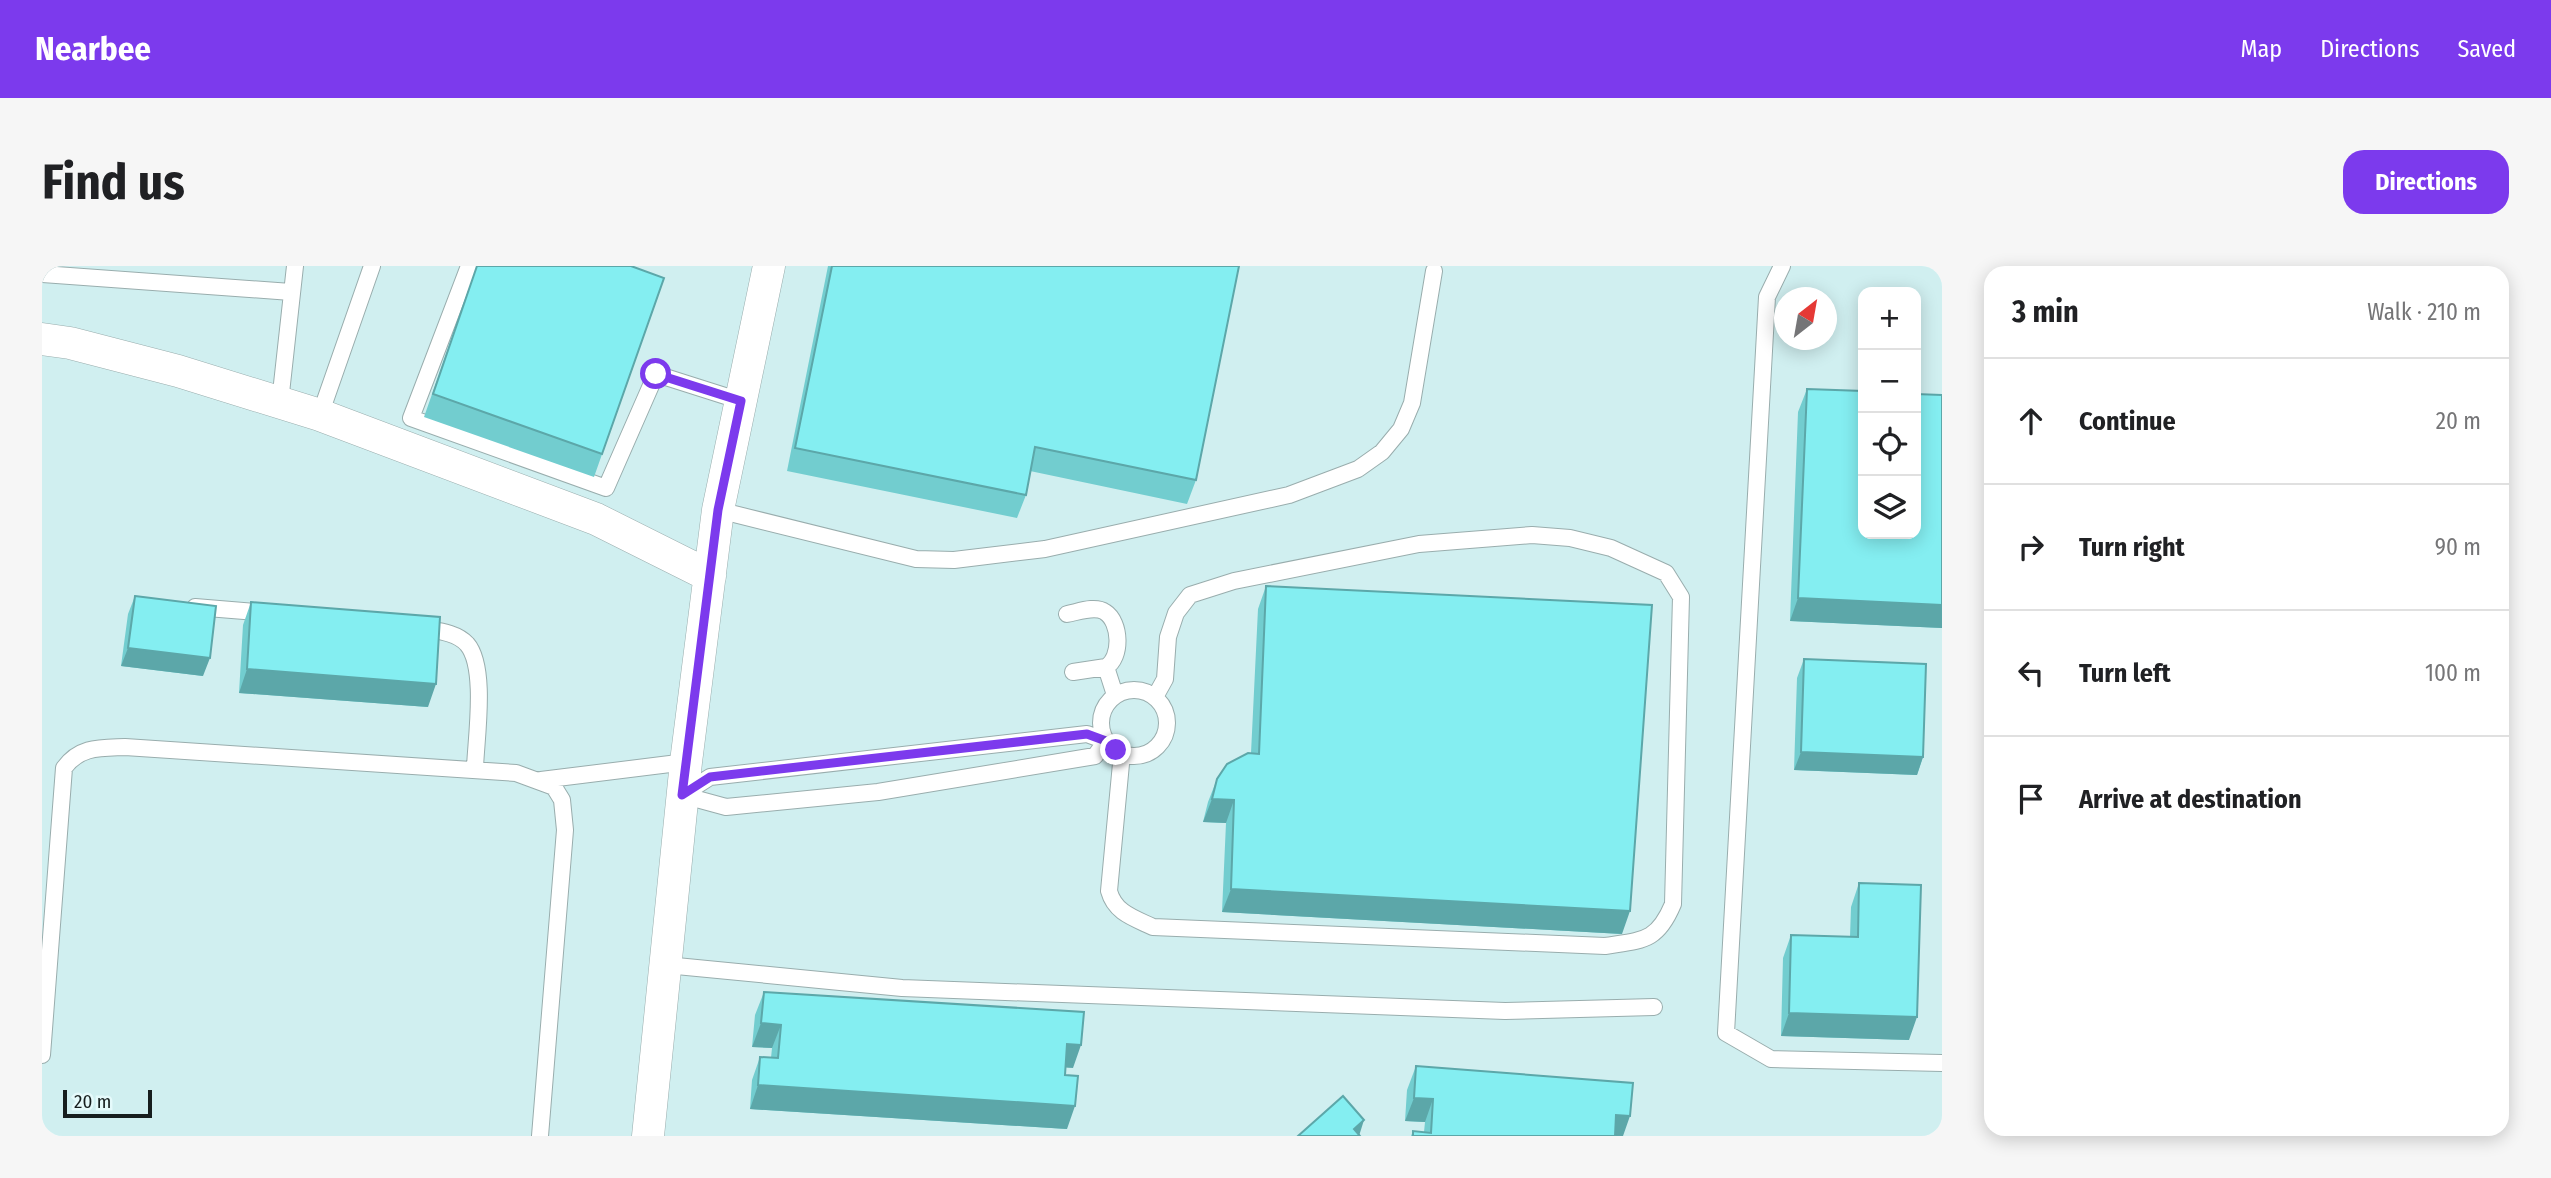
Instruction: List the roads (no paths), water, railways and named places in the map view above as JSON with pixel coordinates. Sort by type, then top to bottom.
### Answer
[{"type":"street","points":[[648,1136],[682,795],[718,510],[769,266]]},
{"type":"street","points":[[42,339],[70,343],[178,371],[320,415],[596,519],[710,576]]},
{"type":"lane","points":[[280,402],[295,266]]},
{"type":"lane","points":[[320,415],[372,266]]},
{"type":"lane","points":[[469,266],[411,418],[606,488],[656,374],[741,401]]},
{"type":"lane","points":[[1782,266],[1767,297],[1726,1032],[1770,1059],[1942,1063]]},
{"type":"lane","points":[[718,510],[916,559],[954,560],[1045,549],[1289,495],[1358,469],[1382,452],[1401,429],[1412,402],[1434,271]]},
{"type":"lane","points":[[42,274],[291,292]]},
{"type":"lane","points":[[1122,753],[1109,891],[1112,902],[1126,915],[1153,927],[1605,946],[1643,940],[1664,925],[1673,904],[1681,597],[1666,573],[1611,548],[1570,538],[1532,535],[1419,544],[1234,581],[1189,595],[1176,613],[1168,637],[1165,679],[1155,697]]},
{"type":"lane","points":[[184,606],[281,614]]},
{"type":"lane","points":[[1067,614],[1103,610],[1110,617],[1117,649],[1113,661],[1106,667],[1073,672]]},
{"type":"lane","points":[[406,625],[449,633],[466,643],[474,656],[478,673],[475,768]]},
{"type":"lane","points":[[1106,667],[1115,695]]},
{"type":"lane","points":[[682,795],[710,777],[1087,734],[1106,741],[1122,753],[1147,754],[1162,741],[1167,719],[1155,697],[1134,690],[1115,695],[1101,716],[1106,741]]},
{"type":"lane","points":[[682,795],[726,807],[878,792],[1095,756],[1106,741]]},
{"type":"lane","points":[[42,1055],[64,768],[72,757],[89,748],[125,747],[475,768],[541,780],[686,762]]},
{"type":"lane","points":[[540,1136],[565,830],[562,800],[554,787],[541,780]]},
{"type":"lane","points":[[666,965],[902,988],[1505,1011],[1654,1007]]}]
